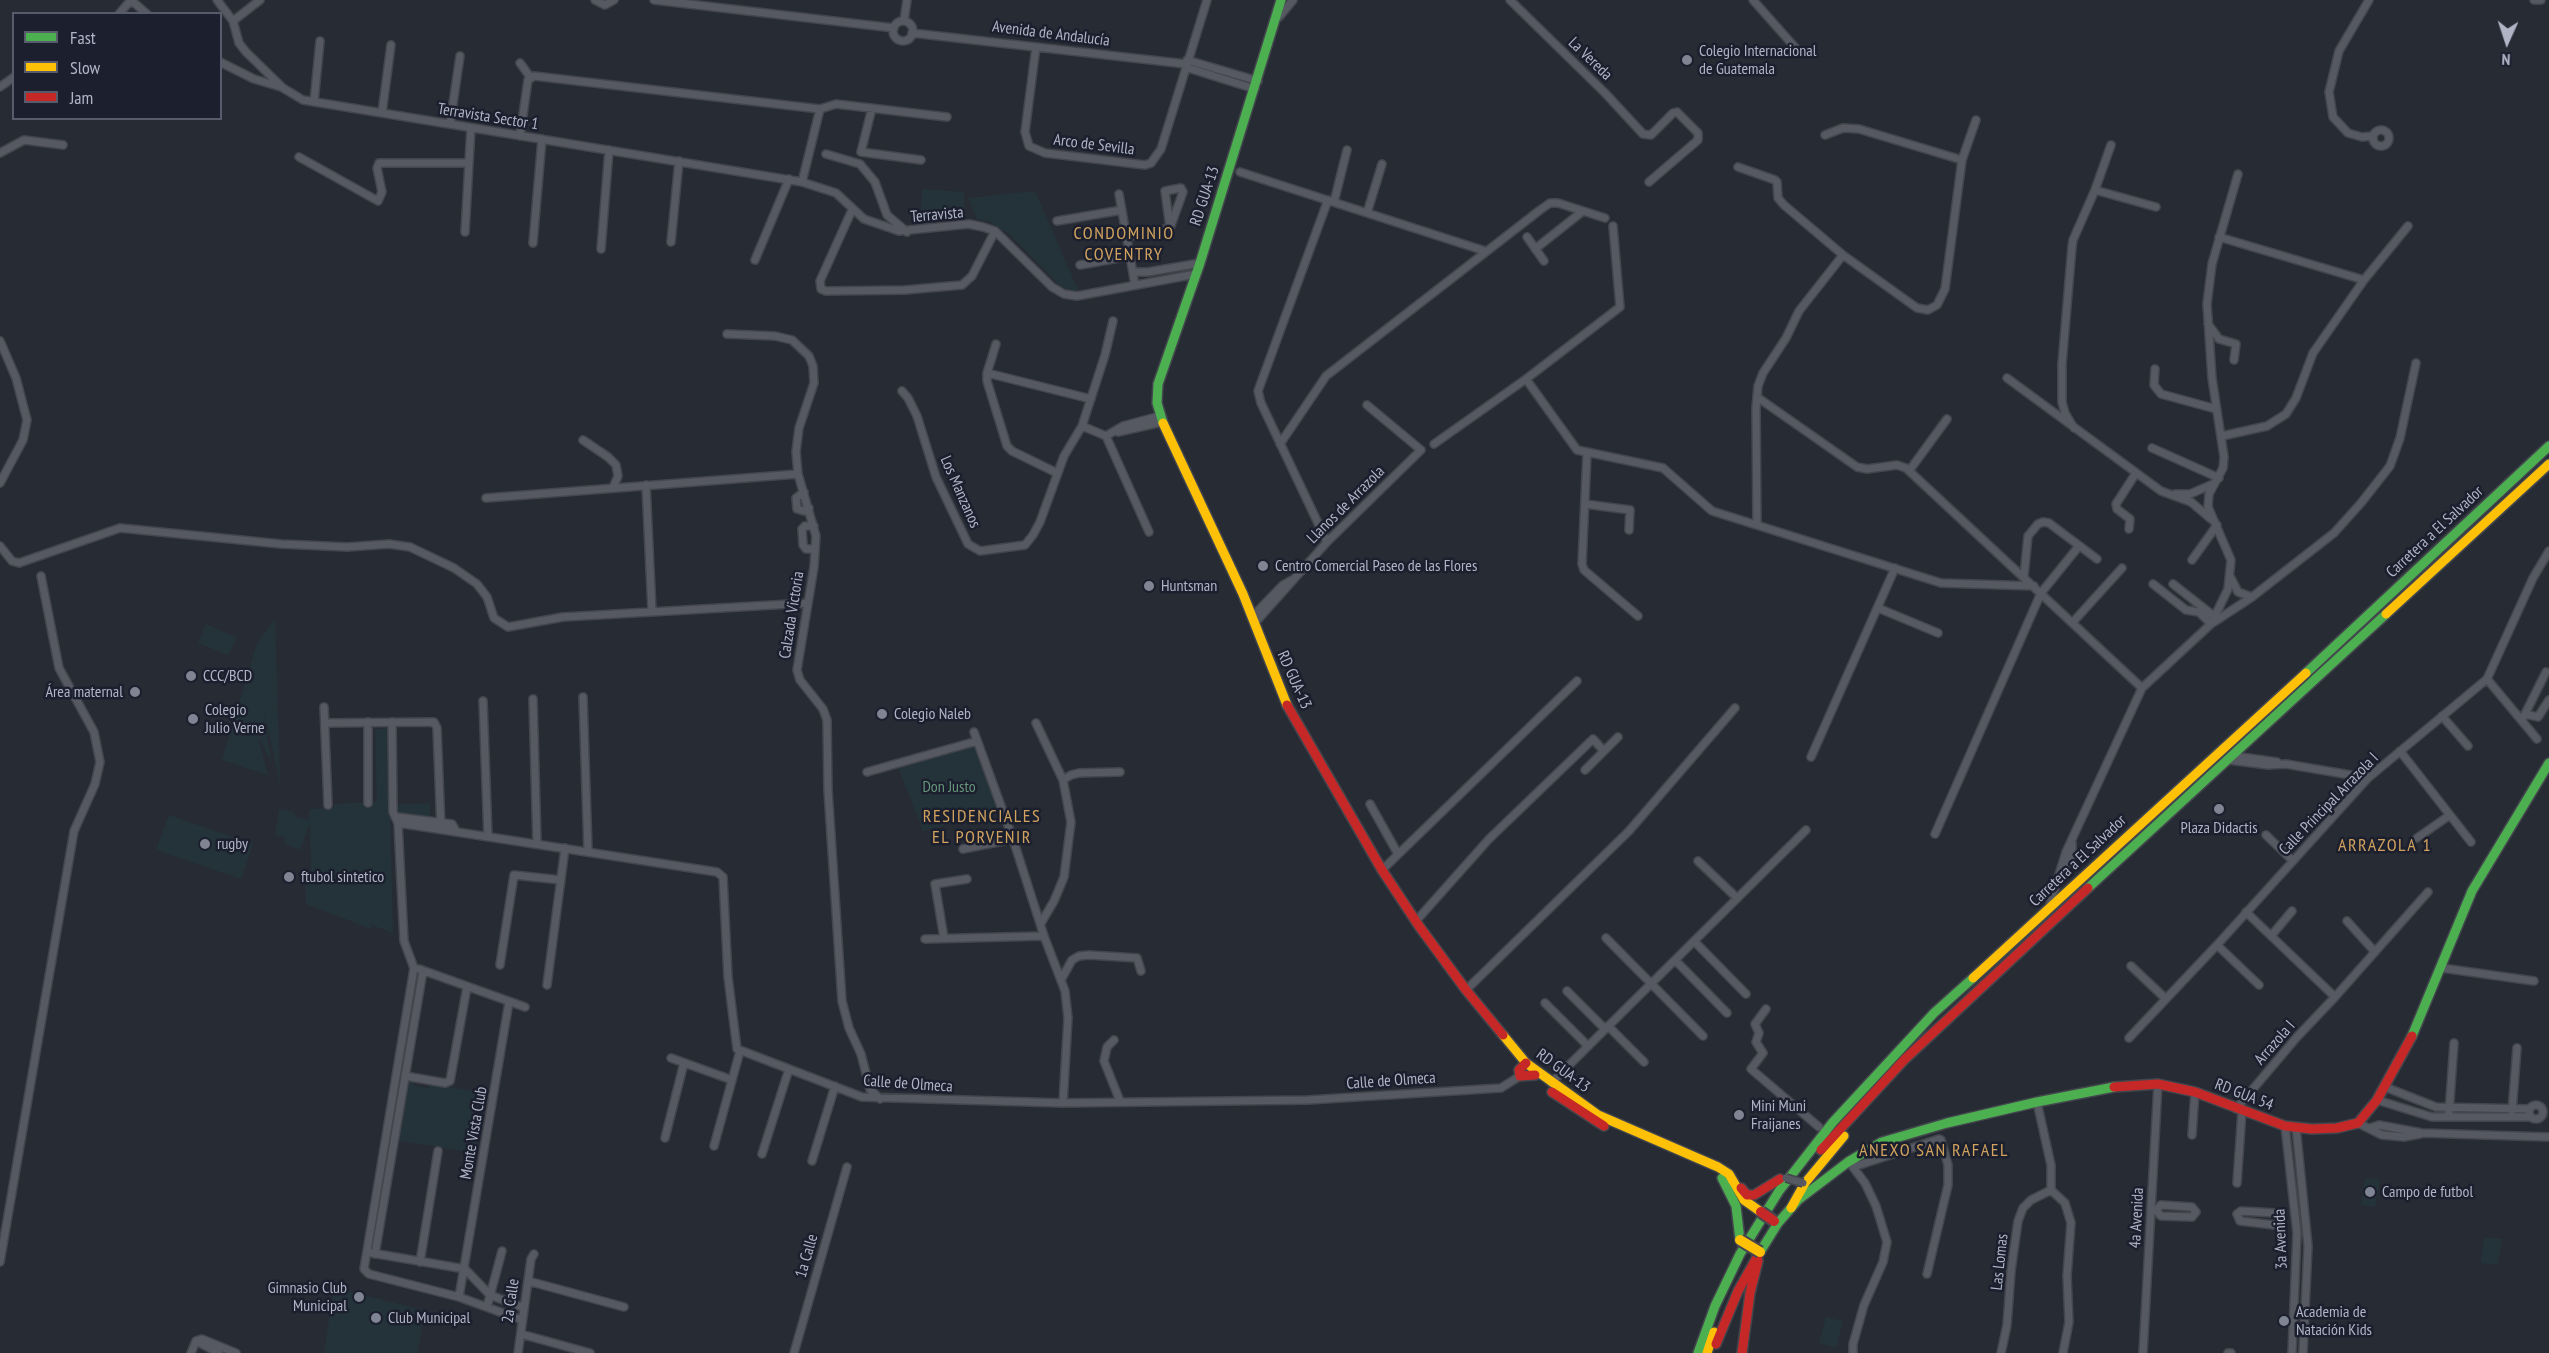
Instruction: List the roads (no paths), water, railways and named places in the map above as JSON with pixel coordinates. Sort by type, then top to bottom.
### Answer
[{"type":"main road","name":"RD GUA-13","points":[[1281,0],[1198,269],[1158,384],[1157,403],[1161,419],[1253,620],[1282,696],[1320,766],[1382,870],[1416,921],[1521,1065],[1536,1069],[1547,1084],[1592,1120],[1709,1168],[1724,1179],[1736,1206],[1740,1240]]},
{"type":"main road","name":"Carretera a El Salvador","points":[[1711,1351],[1739,1272],[1756,1238],[1785,1194],[1848,1119],[2052,914],[2111,851],[2549,446]]},
{"type":"main road","name":"Carretera a El Salvador","points":[[1695,1352],[1732,1269],[1750,1235],[1779,1191],[1833,1122],[1934,1013],[2036,920],[2066,908],[2232,758],[2549,464]]},
{"type":"main road","points":[[2358,1123],[2377,1100],[2415,1031],[2472,891],[2549,763]]},
{"type":"main road","points":[[2066,908],[2061,906],[2061,901],[2108,858],[2111,851]]},
{"type":"main road","points":[[1959,992],[1980,987],[1982,981],[2039,930],[2040,923],[2036,920]]},
{"type":"main road","points":[[1695,1352],[1701,1320],[1740,1240],[1782,1178],[1819,1127],[1890,1051],[1934,1013]]},
{"type":"main road","points":[[1791,1208],[1804,1183],[1943,1022]]},
{"type":"main road","points":[[1521,1065],[1547,1084]]},
{"type":"main road","name":"RD GUA-13","points":[[1547,1084],[1598,1115],[1709,1162],[1729,1174]]},
{"type":"main road","name":"RD GUA 54","points":[[1711,1351],[1738,1291],[1776,1222],[1823,1182],[1893,1138],[2037,1102],[2122,1086],[2158,1084],[2195,1092],[2239,1110],[2290,1126],[2312,1129],[2337,1128],[2358,1123]]},
{"type":"main road","points":[[1729,1174],[1744,1192],[1752,1196],[1782,1178]]},
{"type":"main road","points":[[1729,1174],[1744,1200],[1776,1222]]},
{"type":"main road","points":[[1740,1240],[1760,1252],[1750,1293],[1742,1353]]},
{"type":"main road","points":[[1738,1291],[1747,1285],[1750,1293]]},
{"type":"street","points":[[121,12],[131,0],[145,12]]},
{"type":"street","name":"Terravista Sector 1","points":[[217,0],[232,21],[239,43],[246,52],[298,98],[802,182]]},
{"type":"street","points":[[232,21],[260,0]]},
{"type":"street","points":[[595,0],[605,5],[614,0]]},
{"type":"street","points":[[654,0],[894,28]]},
{"type":"street","points":[[904,21],[907,0]]},
{"type":"street","points":[[1186,64],[1207,0]]},
{"type":"street","points":[[1277,19],[1293,0]]},
{"type":"street","name":"La Vereda","points":[[1510,0],[1605,93],[1643,134],[1651,135],[1673,113],[1677,112],[1699,136],[1649,182]]},
{"type":"street","points":[[1753,0],[1800,52]]},
{"type":"street","points":[[1764,10],[1767,0]]},
{"type":"street","points":[[2369,0],[2339,51],[2329,92],[2333,117],[2348,133],[2362,137],[2373,136]]},
{"type":"street","points":[[2534,0],[2541,0]]},
{"type":"street","points":[[904,21],[910,24],[912,33],[906,40],[900,40],[895,36],[894,28],[898,22],[904,21]]},
{"type":"street","name":"Avenida de Andalucía","points":[[912,33],[1186,64],[1256,85]]},
{"type":"street","points":[[314,102],[320,41]]},
{"type":"street","points":[[382,113],[391,45]]},
{"type":"street","name":"Arco de Sevilla","points":[[1036,47],[1025,138],[1029,146],[1045,153],[1144,165],[1151,163],[1161,149],[1186,64]]},
{"type":"street","points":[[450,124],[460,56]]},
{"type":"street","points":[[222,63],[254,79],[284,88]]},
{"type":"street","points":[[520,63],[531,78]]},
{"type":"street","points":[[520,136],[527,84],[534,76],[819,109],[836,104],[947,117]]},
{"type":"street","points":[[0,87],[12,78]]},
{"type":"street","points":[[872,108],[861,152],[921,160]]},
{"type":"street","points":[[802,182],[819,109]]},
{"type":"street","points":[[1738,167],[1775,180],[1778,198],[1784,205],[1843,255],[1919,310],[1928,310],[1937,305],[1946,289],[1962,160],[1976,120]]},
{"type":"street","points":[[465,232],[471,128]]},
{"type":"street","points":[[1825,135],[1843,128],[1859,129],[1962,160]]},
{"type":"street","points":[[532,243],[542,139]]},
{"type":"street","points":[[0,153],[24,140],[63,145]]},
{"type":"street","points":[[2074,428],[2065,413],[2062,402],[2067,299],[2073,240],[2095,190],[2110,145]]},
{"type":"street","points":[[601,249],[609,150]]},
{"type":"street","points":[[1327,542],[1261,403],[1259,385],[1331,201],[1347,150]]},
{"type":"street","points":[[826,154],[860,164],[875,182],[887,215],[907,231]]},
{"type":"street","points":[[299,157],[378,201],[382,192],[377,168],[379,163],[469,163]]},
{"type":"street","points":[[672,242],[679,161]]},
{"type":"street","points":[[1367,213],[1382,164]]},
{"type":"street","points":[[1240,172],[1485,251]]},
{"type":"street","points":[[2172,494],[2190,494],[2213,484],[2219,478],[2224,457],[2216,409],[2208,324],[2208,294],[2219,237],[2238,174]]},
{"type":"street","points":[[755,260],[789,179]]},
{"type":"street","name":"Terravista","points":[[802,182],[836,193],[852,210],[868,221],[907,231],[969,225],[995,231]]},
{"type":"street","points":[[1181,188],[1183,192],[1170,228],[1165,191],[1181,188]]},
{"type":"street","points":[[2095,190],[2156,207]]},
{"type":"street","points":[[1119,194],[1135,285]]},
{"type":"street","points":[[1280,444],[1326,376],[1550,203],[1605,218]]},
{"type":"street","points":[[852,210],[820,281],[821,289],[826,291],[905,290],[962,285],[972,276],[995,231],[1052,287],[1064,294],[1077,296],[1167,279],[1198,269]]},
{"type":"street","points":[[1057,221],[1122,210]]},
{"type":"street","points":[[1535,249],[1583,211]]},
{"type":"street","points":[[1434,444],[1526,379],[1620,307],[1613,226]]},
{"type":"street","points":[[2222,436],[2267,426],[2286,414],[2296,398],[2313,353],[2364,280],[2408,226]]},
{"type":"street","points":[[1127,237],[1170,228]]},
{"type":"street","points":[[1527,237],[1544,261]]},
{"type":"street","points":[[2219,237],[2364,280]]},
{"type":"street","points":[[1757,524],[1757,397],[1763,373],[1786,338],[1798,311],[1843,255]]},
{"type":"street","points":[[1080,265],[1130,256]]},
{"type":"street","points":[[1165,269],[1167,279]]},
{"type":"street","points":[[1133,272],[1198,269]]},
{"type":"street","points":[[1135,285],[1148,272]]},
{"type":"street","name":"Los Manzanos","points":[[902,391],[917,416],[936,477],[968,544],[980,551],[1025,545],[1040,522],[1057,473],[1082,426],[1113,321]]},
{"type":"street","points":[[2208,324],[2219,339],[2235,343],[2234,360]]},
{"type":"street","name":"Calzada Victoria","points":[[727,334],[775,336],[792,340],[809,356],[813,366],[814,383],[799,428],[796,452],[798,474],[814,526],[815,549],[797,669],[800,680],[823,709],[827,720],[828,790],[842,1001],[849,1028],[861,1054],[870,1089],[880,1099]]},
{"type":"street","points":[[0,341],[16,378],[27,420],[23,440],[0,483]]},
{"type":"street","points":[[996,344],[987,373],[987,381],[1006,446],[1057,473]]},
{"type":"street","points":[[2052,914],[2057,882],[2072,855],[2072,840],[2142,688],[2213,621],[2252,597],[2334,533],[2390,466],[2400,438],[2416,363]]},
{"type":"street","points":[[2155,369],[2154,385],[2161,394],[2216,409]]},
{"type":"street","points":[[987,373],[1090,399]]},
{"type":"street","points":[[2007,378],[2136,474],[2161,491],[2191,502],[2217,525]]},
{"type":"street","points":[[1526,379],[1574,447],[1587,454],[1663,468],[1712,511],[1941,583],[2034,586]]},
{"type":"street","points":[[1757,397],[1857,467],[1867,469],[1897,465],[1908,471],[2024,576],[2142,688]]},
{"type":"street","name":"Llanos de Arrazola","points":[[1253,620],[1283,585],[1292,580],[1327,542],[1421,450],[1367,405]]},
{"type":"street","points":[[1082,426],[1109,434],[1123,426],[1161,419]]},
{"type":"street","points":[[1908,471],[1947,419]]},
{"type":"street","points":[[1109,434],[1149,532]]},
{"type":"street","points":[[583,440],[616,465],[618,476],[614,488]]},
{"type":"street","points":[[2152,448],[2219,478]]},
{"type":"street","points":[[1587,454],[1582,564],[1584,570],[1638,616]]},
{"type":"street","points":[[486,498],[798,474]]},
{"type":"street","points":[[2129,529],[2130,519],[2117,509],[2116,504],[2136,474]]},
{"type":"street","points":[[2213,484],[2208,507],[2231,560],[2231,577],[2213,621]]},
{"type":"street","points":[[646,485],[652,611]]},
{"type":"street","points":[[804,492],[796,498],[797,509],[804,511],[809,508]]},
{"type":"street","points":[[1585,504],[1628,508],[1630,510],[1629,530]]},
{"type":"street","points":[[2024,576],[2026,541],[2038,524],[2049,523],[2097,559]]},
{"type":"street","points":[[2192,560],[2217,525]]},
{"type":"street","points":[[814,526],[805,526],[802,529],[803,545],[806,549],[815,549]]},
{"type":"street","points":[[0,546],[12,561],[19,563],[120,528],[281,544],[347,546],[389,544],[410,547],[454,568],[477,584],[487,597],[494,618],[507,627],[562,617],[808,603]]},
{"type":"street","points":[[1935,834],[2041,593],[2079,546]]},
{"type":"street","name":"Calle Principal Arrazola I","points":[[2129,1038],[2217,945],[2368,778],[2487,679],[2548,556]]},
{"type":"street","points":[[1811,757],[1895,568]]},
{"type":"street","points":[[2073,622],[2122,568]]},
{"type":"street","points":[[0,1262],[74,831],[95,784],[100,762],[94,732],[59,668],[40,576]]},
{"type":"street","points":[[2231,577],[2238,592],[2252,597]]},
{"type":"street","points":[[2153,584],[2186,609],[2199,612],[2213,621]]},
{"type":"street","points":[[2173,584],[2213,621]]},
{"type":"street","points":[[1878,608],[1938,633]]},
{"type":"street","points":[[2524,717],[2546,672]]},
{"type":"street","points":[[2487,679],[2524,717],[2537,739]]},
{"type":"street","points":[[1382,870],[1577,681]]},
{"type":"street","points":[[583,698],[588,851]]},
{"type":"street","points":[[533,699],[537,844]]},
{"type":"street","points":[[2524,717],[2538,717],[2549,700]]},
{"type":"street","points":[[483,701],[488,837]]},
{"type":"street","points":[[324,707],[328,805]]},
{"type":"street","points":[[1466,990],[1629,831],[1735,708]]},
{"type":"street","points":[[2442,716],[2468,746]]},
{"type":"street","points":[[325,723],[431,721],[436,725],[441,825]]},
{"type":"street","points":[[368,722],[368,802]]},
{"type":"street","points":[[392,722],[393,812],[397,820],[404,941],[414,968],[364,1267],[368,1273],[459,1297],[522,1320]]},
{"type":"street","points":[[1036,723],[1063,780],[1071,822],[1064,877],[1041,923]]},
{"type":"street","points":[[974,732],[1013,839],[1044,936],[1062,978],[1068,1005],[1063,1103]]},
{"type":"street","points":[[1585,770],[1618,737]]},
{"type":"street","points":[[1416,921],[1489,839],[1593,739],[1604,752]]},
{"type":"street","points":[[867,772],[977,741]]},
{"type":"street","points":[[2400,751],[2471,842]]},
{"type":"street","points":[[2232,758],[2268,765],[2286,764],[2368,778]]},
{"type":"street","points":[[1063,780],[1078,773],[1120,772]]},
{"type":"street","points":[[1370,804],[1398,854]]},
{"type":"street","points":[[2417,838],[2450,815]]},
{"type":"street","points":[[397,820],[441,825],[459,832],[488,837],[709,869],[723,877],[728,977],[736,1049],[740,1051],[714,1146]]},
{"type":"street","points":[[1547,1084],[1607,1028],[1806,830]]},
{"type":"street","points":[[2266,835],[2293,861]]},
{"type":"street","points":[[963,849],[1013,839]]},
{"type":"street","points":[[547,985],[566,848]]},
{"type":"street","points":[[1698,861],[1737,898]]},
{"type":"street","points":[[500,965],[514,875],[561,880]]},
{"type":"street","points":[[944,938],[935,884],[968,879]]},
{"type":"street","name":"Arrazola I","points":[[2239,1110],[2297,1037],[2336,997],[2428,892]]},
{"type":"street","points":[[2271,936],[2292,911]]},
{"type":"street","points":[[2247,912],[2336,997]]},
{"type":"street","points":[[2347,921],[2375,952]]},
{"type":"street","points":[[925,939],[1044,936]]},
{"type":"street","points":[[1606,938],[1703,1036]]},
{"type":"street","points":[[1694,941],[1746,994]]},
{"type":"street","points":[[2217,945],[2259,985]]},
{"type":"street","points":[[1062,978],[1072,960],[1079,956],[1089,955],[1137,958],[1141,971]]},
{"type":"street","points":[[1675,960],[1727,1013]]},
{"type":"street","points":[[2132,966],[2166,999]]},
{"type":"street","points":[[414,968],[525,1007]]},
{"type":"street","points":[[2442,968],[2534,981]]},
{"type":"street","points":[[375,1254],[423,970]]},
{"type":"street","name":"Monte Vista Club","points":[[405,1076],[446,1083],[451,1080],[466,987]]},
{"type":"street","points":[[1567,990],[1644,1062]]},
{"type":"street","name":"Monte Vista Club","points":[[459,1297],[510,1002]]},
{"type":"street","points":[[1545,1003],[1588,1046]]},
{"type":"street","points":[[1766,1009],[1755,1024],[1759,1033],[1756,1042],[1763,1053],[1750,1069],[1819,1127]]},
{"type":"street","points":[[1114,1040],[1107,1047],[1104,1061],[1120,1101]]},
{"type":"street","points":[[2448,1118],[2454,1043]]},
{"type":"street","points":[[2512,1113],[2517,1048]]},
{"type":"street","name":"Calle de Olmeca","points":[[740,1051],[788,1072],[862,1097],[1063,1103],[1241,1101],[1501,1088],[1521,1065]]},
{"type":"street","points":[[671,1058],[732,1080]]},
{"type":"street","points":[[665,1138],[684,1063]]},
{"type":"street","points":[[762,1154],[788,1072]]},
{"type":"street","name":"4a Avenida","points":[[2143,1353],[2153,1210],[2158,1084]]},
{"type":"street","points":[[812,1161],[835,1086]]},
{"type":"street","points":[[2122,1086],[2153,1089],[2155,1131]]},
{"type":"street","points":[[2385,1087],[2429,1106],[2449,1109],[2531,1113],[2540,1118],[2546,1110],[2537,1105],[2531,1113]]},
{"type":"street","points":[[2192,1135],[2195,1092]]},
{"type":"street","points":[[2377,1100],[2426,1116],[2448,1118],[2512,1113]]},
{"type":"street","points":[[2037,1102],[2051,1165],[2051,1190],[2065,1203],[2071,1223],[2067,1276],[2068,1322],[2063,1353]]},
{"type":"street","points":[[2237,1183],[2239,1110]]},
{"type":"street","points":[[2358,1123],[2376,1133],[2389,1136],[2404,1137],[2422,1133],[2549,1137]]},
{"type":"street","name":"3a Avenida","points":[[2290,1126],[2297,1244],[2292,1353]]},
{"type":"street","name":"3a Avenida","points":[[2290,1126],[2308,1245],[2303,1353]]},
{"type":"street","points":[[385,1138],[394,1139]]},
{"type":"street","points":[[1853,1353],[1853,1344],[1864,1305],[1883,1262],[1887,1242],[1873,1200],[1860,1175],[1851,1165],[1939,1139],[1948,1165],[1948,1185],[1927,1274]]},
{"type":"street","name":"Monte Vista Club","points":[[420,1262],[438,1151]]},
{"type":"street","name":"1a Calle","points":[[794,1353],[846,1167]]},
{"type":"street","points":[[1782,1178],[1804,1183],[1823,1182]]},
{"type":"street","name":"Las Lomas","points":[[2001,1353],[2007,1324],[2018,1221],[2023,1208],[2031,1200],[2051,1190]]},
{"type":"street","points":[[2161,1205],[2192,1207],[2196,1212],[2192,1217],[2161,1216],[2153,1210],[2161,1205]]},
{"type":"street","points":[[2241,1211],[2275,1213],[2279,1219],[2274,1225],[2240,1221],[2237,1214],[2241,1211]]},
{"type":"street","points":[[2279,1219],[2295,1219]]},
{"type":"street","points":[[487,1307],[502,1251]]},
{"type":"street","points":[[366,1252],[465,1269],[490,1295],[524,1308]]},
{"type":"street","name":"2a Calle","points":[[518,1353],[524,1335],[522,1320],[531,1259],[534,1254]]},
{"type":"street","points":[[528,1281],[624,1307]]},
{"type":"street","points":[[524,1335],[590,1353]]},
{"type":"street","points":[[196,1341],[202,1340],[236,1353]]},
{"type":"street","points":[[191,1353],[196,1341]]},
{"type":"street","points":[[196,1341],[219,1353]]},
{"type":"place","name":"Colegio Internacional de Guatemala","points":[[1687,60]]},
{"type":"place","name":"Centro Comercial Paseo de las Flores","points":[[1263,566]]},
{"type":"place","name":"Huntsman","points":[[1149,586]]},
{"type":"place","name":"CCC/BCD","points":[[191,676]]},
{"type":"place","name":"Área maternal","points":[[135,692]]},
{"type":"place","name":"Colegio Naleb","points":[[882,714]]},
{"type":"place","name":"Colegio Julio Verne","points":[[193,719]]},
{"type":"place","name":"Plaza Didactis","points":[[2219,809]]},
{"type":"place","name":"rugby","points":[[205,844]]},
{"type":"place","name":"ftubol sintetico","points":[[289,877]]},
{"type":"place","name":"Mini Muni Fraijanes","points":[[1739,1115]]},
{"type":"place","name":"Campo de futbol","points":[[2370,1192]]},
{"type":"place","name":"Gimnasio Club Municipal","points":[[359,1297]]},
{"type":"place","name":"Club Municipal","points":[[376,1318]]},
{"type":"place","name":"Academia de Natación Kids","points":[[2284,1321]]},
{"type":"district","name":"CONDOMINIO COVENTRY","points":[[1124,244]]},
{"type":"district","name":"RESIDENCIALES EL PORVENIR","points":[[982,827]]},
{"type":"district","name":"ARRAZOLA 1","points":[[2385,846]]},
{"type":"district","name":"ANEXO SAN RAFAEL","points":[[1934,1151]]},
{"type":"park label","name":"Don Justo","points":[[949,787]]}]
